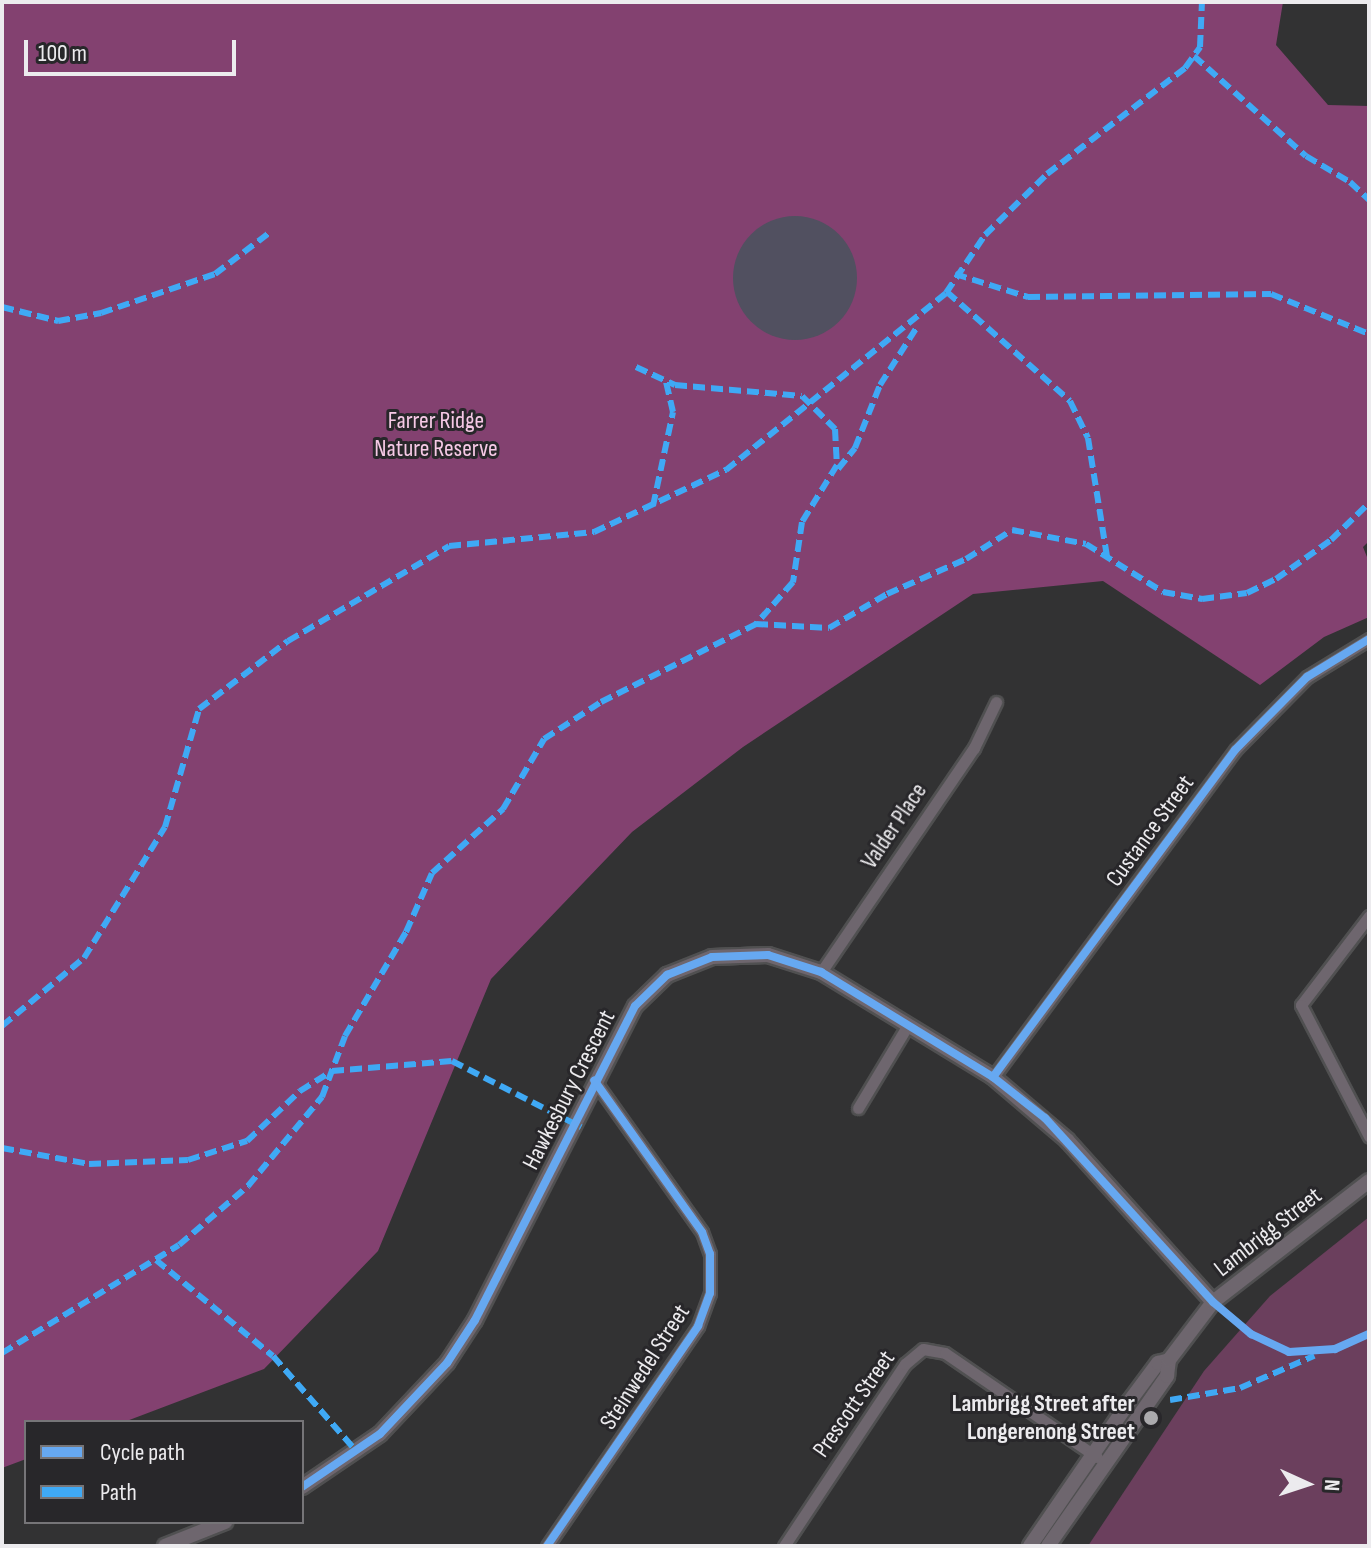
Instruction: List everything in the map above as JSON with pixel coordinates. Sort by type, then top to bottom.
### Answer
[{"type":"street","name":"Custance Street","points":[[993,1077],[1235,750],[1307,677],[1369,639]]},
{"type":"street","name":"Valder Place","points":[[821,972],[974,748],[996,702]]},
{"type":"street","points":[[1369,916],[1301,1005],[1369,1136]]},
{"type":"street","name":"Hawkesbury Crescent","points":[[304,1486],[380,1434],[447,1363],[475,1320],[594,1080],[635,1006],[687,963],[737,954],[768,955],[821,972],[906,1028],[993,1077],[1067,1140],[1213,1302]]},
{"type":"street","points":[[858,1108],[906,1028]]},
{"type":"street","name":"Steinwedel Street","points":[[547,1546],[698,1326],[710,1293],[710,1254],[702,1232],[594,1080]]},
{"type":"street","name":"Lambrigg Street","points":[[1048,1546],[1098,1458],[1158,1363],[1169,1360],[1213,1302],[1369,1181]]},
{"type":"street","name":"Prescott Street","points":[[784,1546],[905,1364],[923,1349],[945,1353],[1098,1458]]},
{"type":"street","name":"Lambrigg Street","points":[[1030,1546],[1098,1458]]},
{"type":"street","points":[[165,1546],[220,1524]]},
{"type":"shaded area","points":[[1369,1217],[1369,1546],[1088,1546],[1204,1371],[1270,1296]]},
{"type":"green space","name":"Farrer Ridge Nature Reserve","points":[[2,2],[1283,2],[1276,45],[1328,105],[1369,106],[1369,541],[1363,547],[1369,562],[1369,617],[1324,637],[1260,685],[1103,581],[973,594],[743,747],[632,832],[491,979],[378,1251],[264,1369],[129,1420],[24,1420],[24,1460],[2,1468]]},
{"type":"building","points":[[795,216],[819,221],[839,234],[852,254],[857,278],[852,302],[839,322],[819,335],[795,340],[771,335],[751,322],[738,302],[733,278],[738,254],[751,234],[771,221]]},
{"type":"marked path","points":[[2,1026],[84,958],[165,827],[199,709],[288,641],[449,546],[594,532],[726,470],[946,293],[985,235],[1047,174],[1185,68],[1200,47],[1202,2]]},
{"type":"marked path","points":[[1194,56],[1306,156],[1350,182],[1369,200]]},
{"type":"marked path","points":[[2,307],[58,321],[101,313],[215,274],[269,233]]},
{"type":"marked path","points":[[955,274],[1028,297],[1271,294],[1369,334]]},
{"type":"marked path","points":[[947,292],[1070,401],[1088,438],[1107,556]]},
{"type":"marked path","points":[[838,469],[855,448],[880,385],[917,327]]},
{"type":"marked path","points":[[636,367],[675,385],[802,396],[835,429],[837,465],[802,522],[793,582],[756,624]]},
{"type":"marked path","points":[[653,506],[673,412],[666,381]]},
{"type":"marked path","points":[[2,1353],[179,1245],[248,1186],[322,1097],[345,1036],[406,932],[432,873],[503,809],[544,739],[601,702],[756,624],[829,628],[887,594],[966,559],[1012,530],[1086,544],[1163,592],[1202,599],[1247,593],[1276,579],[1331,540],[1369,503]]},
{"type":"marked path","points":[[2,1148],[89,1164],[188,1160],[247,1141],[300,1091],[332,1071],[452,1061],[581,1127]]},
{"type":"marked path","points":[[156,1260],[273,1356],[357,1452]]},
{"type":"marked path","points":[[1170,1400],[1240,1388],[1314,1356]]},
{"type":"cycle path","points":[[993,1077],[1235,750],[1307,677],[1369,639]]},
{"type":"cycle path","points":[[304,1486],[380,1434],[447,1363],[475,1320],[635,1006],[667,975],[712,957],[768,955],[821,972],[993,1077],[1045,1118],[1213,1302],[1251,1334],[1289,1352],[1335,1349],[1369,1334]]},
{"type":"cycle path","points":[[547,1546],[698,1326],[710,1293],[710,1254],[702,1232],[594,1080]]},
{"type":"place","name":"Lambrigg Street after Longerenong Street","points":[[1151,1418]]}]
